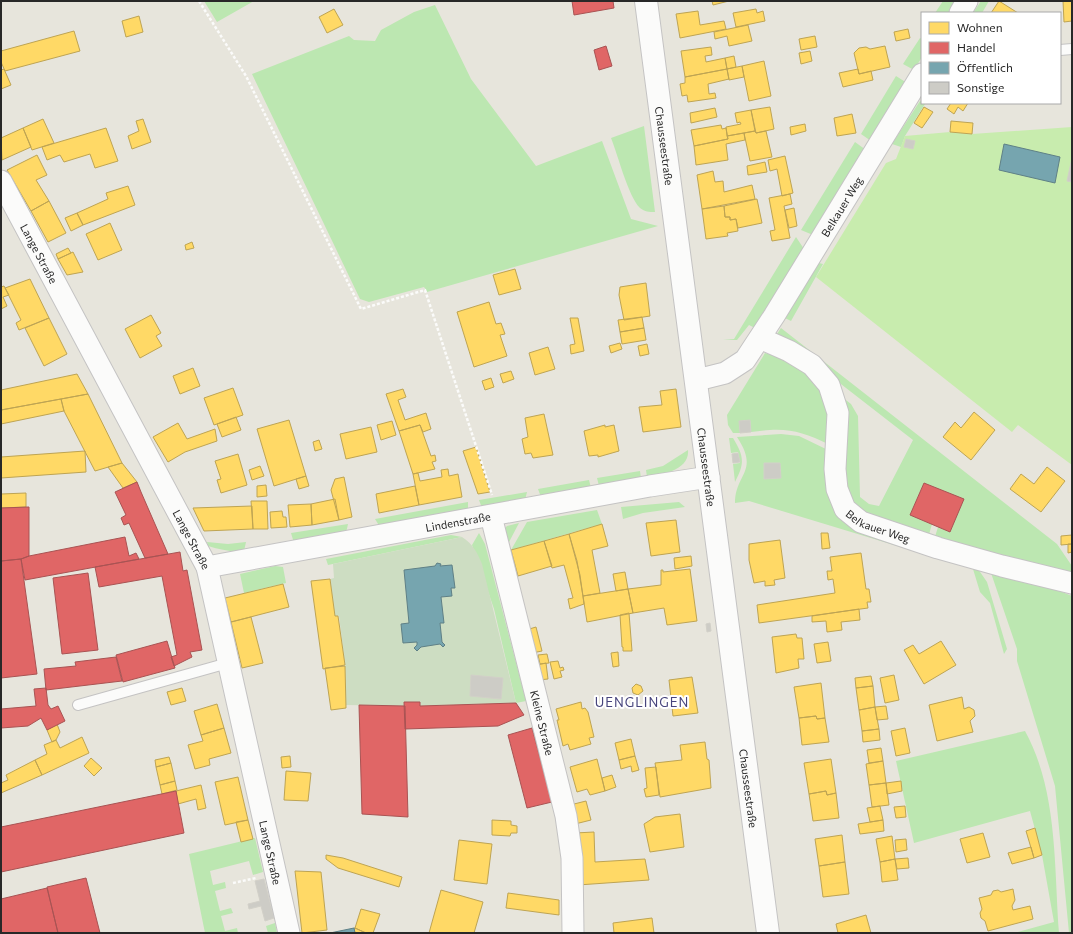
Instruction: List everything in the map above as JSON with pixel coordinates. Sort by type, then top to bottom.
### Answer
[{"type":"main road","name":"Chausseestraße","points":[[646,1],[710,477],[768,933]]},
{"type":"street","points":[[961,12],[967,1]]},
{"type":"street","name":"Belkauer Weg","points":[[697,380],[724,373],[745,360],[921,76]]},
{"type":"street","name":"Lange Straße","points":[[1,181],[207,567],[289,933]]},
{"type":"street","name":"Belkauer Weg","points":[[760,338],[789,351],[812,365],[829,385],[838,413],[835,469],[837,489],[845,509],[861,522],[945,550],[1072,583]]},
{"type":"street","name":"Lindenstraße","points":[[207,567],[710,477]]},
{"type":"street","name":"Kleine Straße","points":[[495,515],[566,816],[572,858],[573,933]]},
{"type":"lane","points":[[1061,50],[1072,48]]},
{"type":"lane","points":[[78,706],[228,663]]},
{"type":"path","points":[[199,1],[246,76],[361,309],[425,290],[495,515]]},
{"type":"green space","points":[[204,1],[254,1],[217,22]]},
{"type":"green space","points":[[943,1],[957,1],[950,12],[936,12]]},
{"type":"green space","points":[[981,1],[989,1],[983,12],[974,12]]},
{"type":"green space","points":[[435,5],[471,79],[536,166],[602,141],[631,219],[658,226],[427,292],[424,287],[369,302],[360,299],[252,74],[349,36],[354,40],[375,41],[381,30],[414,12]]},
{"type":"green space","points":[[921,38],[921,59],[914,70],[903,64]]},
{"type":"green space","points":[[896,76],[907,83],[871,141],[861,134]]},
{"type":"green space","points":[[920,101],[921,104],[925,104],[905,136],[901,147],[892,144]]},
{"type":"green space","points":[[644,126],[655,212],[649,212],[640,208],[631,194],[611,138]]},
{"type":"green space","points":[[1072,127],[1072,465],[1018,425],[1012,432],[816,277],[886,163],[896,159],[905,136],[950,132],[972,134]]},
{"type":"green space","points":[[855,142],[866,150],[813,235],[801,230]]},
{"type":"green space","points":[[796,237],[804,249],[755,328],[749,325],[737,340],[723,340],[734,339]]},
{"type":"green space","points":[[819,263],[823,264],[791,321],[785,318]]},
{"type":"green space","points":[[781,328],[1057,544],[1072,566],[1072,578],[934,540],[938,527],[950,532],[963,499],[924,483],[910,515],[932,524],[928,538],[848,506],[838,394],[851,404],[858,416],[860,497],[869,504],[879,506],[913,440],[828,374],[775,337]]},
{"type":"green space","points":[[765,353],[777,356],[810,373],[818,385],[830,420],[830,445],[810,436],[792,431],[774,430],[751,432],[750,420],[740,433],[733,433],[728,425],[727,415]]},
{"type":"green space","points":[[781,434],[799,436],[830,451],[827,479],[829,494],[842,519],[978,569],[987,582],[1007,649],[1004,654],[990,603],[980,592],[973,569],[749,501],[735,503],[736,493],[745,472],[746,465],[744,449],[737,437]]},
{"type":"green space","points":[[729,438],[733,438],[742,460],[742,464],[735,482],[733,464],[740,463],[738,452],[731,453]]},
{"type":"green space","points":[[688,450],[687,457],[680,467],[667,473],[647,477],[646,470],[663,466]]},
{"type":"green space","points":[[640,471],[641,478],[599,486],[597,478]]},
{"type":"green space","points":[[589,480],[591,488],[541,497],[538,489]]},
{"type":"green space","points":[[527,492],[525,500],[482,508],[479,500]]},
{"type":"green space","points":[[468,502],[468,511],[380,527],[375,519]]},
{"type":"green space","points":[[679,502],[685,507],[643,513],[623,519],[621,507]]},
{"type":"green space","points":[[597,510],[602,524],[511,550],[527,522]]},
{"type":"green space","points":[[519,523],[508,544],[504,529],[507,526]]},
{"type":"green space","points":[[348,524],[346,533],[294,543],[291,533]]},
{"type":"green space","points":[[479,533],[485,544],[526,701],[516,703],[494,609],[472,545]]},
{"type":"green space","points":[[451,535],[462,537],[328,565],[326,559]]},
{"type":"green space","points":[[462,537],[469,542],[482,564],[516,703],[420,706],[420,702],[405,702],[405,706],[346,705],[345,665],[339,616],[335,616],[330,579],[334,578],[333,564]]},
{"type":"green space","points":[[207,542],[228,544],[246,542],[244,551],[239,551],[208,546]]},
{"type":"green space","points":[[275,566],[283,567],[286,583],[244,593],[240,574]]},
{"type":"green space","points":[[991,573],[1047,586],[1072,596],[1072,933],[1069,933],[1055,786],[1017,661],[1017,649]]},
{"type":"green space","points":[[1025,731],[1036,754],[1044,779],[1049,804],[1055,856],[1059,933],[1014,933],[1054,922],[1042,855],[1030,811],[914,843],[896,761]]},
{"type":"green space","points":[[255,838],[263,872],[253,875],[249,861],[210,871],[213,885],[225,882],[226,888],[215,891],[220,911],[231,908],[233,913],[221,916],[225,931],[237,928],[238,933],[205,933],[189,854]]},
{"type":"green space","points":[[275,923],[277,933],[268,933],[266,926]]},
{"type":"building: Wohnen","points":[[712,1],[729,1],[713,5]]},
{"type":"building: Wohnen","points":[[999,1],[1016,12],[992,12]]},
{"type":"building: Wohnen","points":[[1063,1],[1072,1],[1072,21],[1064,22]]},
{"type":"building: Wohnen","points":[[334,9],[343,25],[327,33],[319,17]]},
{"type":"building: Wohnen","points":[[756,9],[757,13],[763,11],[765,21],[736,27],[733,13]]},
{"type":"building: Wohnen","points":[[698,11],[700,25],[724,21],[726,29],[680,38],[676,14]]},
{"type":"building: Wohnen","points":[[139,16],[143,32],[126,37],[122,21]]},
{"type":"building: Wohnen","points":[[748,25],[752,41],[729,46],[727,36],[715,39],[714,32]]},
{"type":"building: Wohnen","points":[[908,29],[910,38],[896,41],[894,32]]},
{"type":"building: Wohnen","points":[[74,31],[80,51],[5,71],[1,62],[1,51]]},
{"type":"building: Wohnen","points":[[815,36],[817,47],[801,50],[799,39]]},
{"type":"building: Wohnen","points":[[885,46],[890,67],[859,74],[854,53],[859,48],[866,47],[870,49]]},
{"type":"building: Wohnen","points":[[711,47],[712,55],[705,56],[706,62],[725,58],[727,69],[685,77],[681,51]]},
{"type":"building: Wohnen","points":[[810,51],[812,61],[801,64],[799,53]]},
{"type":"building: Wohnen","points":[[734,56],[736,67],[727,69],[725,58]]},
{"type":"building: Wohnen","points":[[764,61],[771,96],[749,101],[742,66]]},
{"type":"building: Wohnen","points":[[742,66],[744,77],[729,80],[727,69]]},
{"type":"building: Wohnen","points":[[4,69],[11,85],[1,89],[1,70]]},
{"type":"building: Wohnen","points":[[727,69],[729,79],[708,84],[709,94],[715,93],[716,98],[688,102],[687,95],[682,96],[680,84],[685,83],[685,77]]},
{"type":"building: Wohnen","points":[[858,69],[859,74],[871,71],[873,80],[843,87],[839,73]]},
{"type":"building: Wohnen","points":[[950,104],[967,104],[963,111],[958,107],[954,114],[947,109]]},
{"type":"building: Wohnen","points":[[770,107],[774,129],[756,133],[751,110]]},
{"type":"building: Wohnen","points":[[924,107],[933,112],[922,128],[914,123]]},
{"type":"building: Wohnen","points":[[715,108],[717,117],[691,123],[690,113]]},
{"type":"building: Wohnen","points":[[751,110],[755,131],[727,136],[726,127],[741,124],[740,122],[737,123],[735,113]]},
{"type":"building: Wohnen","points":[[852,114],[856,133],[837,136],[834,118]]},
{"type":"building: Wohnen","points":[[43,119],[54,143],[32,150],[23,128]]},
{"type":"building: Wohnen","points":[[143,119],[151,142],[132,149],[128,136],[139,131],[136,121]]},
{"type":"building: Wohnen","points":[[951,121],[973,123],[972,134],[950,132]]},
{"type":"building: Wohnen","points":[[805,124],[806,131],[791,135],[790,127]]},
{"type":"building: Wohnen","points":[[721,125],[722,129],[726,128],[728,139],[694,146],[691,130]]},
{"type":"building: Wohnen","points":[[23,128],[31,147],[2,160],[1,138]]},
{"type":"building: Wohnen","points":[[106,128],[118,161],[95,168],[90,154],[64,162],[60,155],[47,160],[42,147]]},
{"type":"building: Wohnen","points":[[755,131],[756,133],[766,131],[772,157],[750,161],[744,133]]},
{"type":"building: Wohnen","points":[[744,133],[745,140],[726,144],[728,160],[696,165],[694,146],[728,139],[727,136]]},
{"type":"building: Wohnen","points":[[37,155],[47,175],[36,180],[49,201],[31,211],[7,170]]},
{"type":"building: Wohnen","points":[[785,156],[793,193],[782,196],[777,169],[770,171],[768,160]]},
{"type":"building: Wohnen","points":[[765,162],[767,172],[748,175],[747,166]]},
{"type":"building: Wohnen","points":[[713,171],[715,182],[723,181],[724,192],[752,185],[755,199],[702,209],[697,175]]},
{"type":"building: Wohnen","points":[[128,186],[135,205],[83,225],[77,213],[108,199],[106,193]]},
{"type":"building: Wohnen","points":[[790,194],[792,204],[784,206],[790,238],[772,241],[770,231],[775,230],[769,198]]},
{"type":"building: Wohnen","points":[[757,199],[762,223],[738,228],[736,219],[730,220],[730,217],[725,217],[724,206]]},
{"type":"building: Wohnen","points":[[49,201],[66,233],[48,242],[31,211]]},
{"type":"building: Wohnen","points":[[724,206],[725,217],[730,217],[730,220],[736,219],[738,231],[727,233],[728,236],[706,239],[702,209]]},
{"type":"building: Wohnen","points":[[794,208],[797,226],[789,228],[785,210]]},
{"type":"building: Wohnen","points":[[77,213],[83,225],[71,231],[65,218]]},
{"type":"building: Wohnen","points":[[110,223],[122,250],[98,260],[86,234]]},
{"type":"building: Wohnen","points":[[192,242],[194,248],[186,250],[185,245]]},
{"type":"building: Wohnen","points":[[68,248],[71,253],[58,259],[56,254]]},
{"type":"building: Wohnen","points":[[73,252],[83,272],[67,275],[58,259]]},
{"type":"building: Wohnen","points":[[515,269],[521,289],[499,295],[493,275]]},
{"type":"building: Wohnen","points":[[30,279],[49,318],[19,330],[16,323],[21,320],[5,288]]},
{"type":"building: Wohnen","points":[[646,283],[650,316],[624,320],[619,295],[620,287]]},
{"type":"building: Wohnen","points":[[4,286],[9,295],[3,297],[7,306],[1,309],[1,287]]},
{"type":"building: Wohnen","points":[[489,302],[496,324],[501,323],[505,334],[500,335],[507,356],[474,367],[457,312]]},
{"type":"building: Wohnen","points":[[151,315],[161,333],[156,336],[162,346],[140,358],[125,329]]},
{"type":"building: Wohnen","points":[[642,317],[644,328],[620,332],[618,320]]},
{"type":"building: Wohnen","points":[[49,318],[67,354],[44,366],[25,328]]},
{"type":"building: Wohnen","points":[[570,318],[578,318],[584,351],[571,354],[570,345],[575,344]]},
{"type":"building: Wohnen","points":[[644,328],[646,340],[622,344],[620,332]]},
{"type":"building: Wohnen","points":[[620,343],[622,349],[611,353],[609,346]]},
{"type":"building: Wohnen","points":[[647,344],[649,354],[640,356],[638,346]]},
{"type":"building: Wohnen","points":[[548,347],[555,369],[535,375],[529,353]]},
{"type":"building: Wohnen","points":[[193,368],[200,386],[180,394],[173,376]]},
{"type":"building: Wohnen","points":[[511,371],[514,379],[503,383],[500,374]]},
{"type":"building: Wohnen","points":[[77,374],[88,394],[1,410],[1,390]]},
{"type":"building: Wohnen","points":[[491,378],[494,387],[485,390],[482,381]]},
{"type":"building: Wohnen","points":[[233,388],[243,415],[214,425],[204,398]]},
{"type":"building: Wohnen","points":[[403,389],[406,397],[398,400],[405,420],[426,413],[431,429],[423,432],[420,425],[399,431],[386,394]]},
{"type":"building: Wohnen","points":[[676,389],[681,427],[643,432],[639,407],[662,405],[660,391]]},
{"type":"building: Wohnen","points":[[88,394],[122,463],[95,471],[64,411],[61,399]]},
{"type":"building: Wohnen","points":[[61,399],[64,411],[1,424],[1,410]]},
{"type":"building: Wohnen","points":[[974,412],[995,430],[971,460],[943,437],[955,422],[961,428]]},
{"type":"building: Wohnen","points":[[544,414],[553,455],[533,458],[531,453],[525,454],[522,439],[528,437],[525,418]]},
{"type":"building: Wohnen","points":[[236,417],[241,430],[222,437],[217,424]]},
{"type":"building: Wohnen","points":[[289,420],[306,476],[274,486],[257,429]]},
{"type":"building: Wohnen","points":[[392,421],[396,435],[381,440],[377,425]]},
{"type":"building: Wohnen","points":[[178,423],[187,439],[215,429],[217,441],[185,452],[168,462],[153,437]]},
{"type":"building: Wohnen","points":[[420,425],[431,456],[435,455],[436,461],[432,462],[435,469],[413,474],[399,431]]},
{"type":"building: Wohnen","points":[[605,425],[605,427],[614,425],[619,451],[598,457],[598,455],[589,456],[584,431]]},
{"type":"building: Wohnen","points":[[371,427],[377,452],[346,459],[340,434]]},
{"type":"building: Wohnen","points":[[319,440],[322,449],[315,451],[313,442]]},
{"type":"building: Wohnen","points":[[476,447],[490,492],[478,494],[463,451]]},
{"type":"building: Wohnen","points":[[85,451],[86,472],[1,478],[1,457]]},
{"type":"building: Wohnen","points":[[238,454],[247,485],[221,493],[217,480],[221,479],[215,461]]},
{"type":"building: Wohnen","points":[[122,463],[137,482],[123,488],[108,467]]},
{"type":"building: Wohnen","points":[[260,466],[264,476],[252,480],[249,470]]},
{"type":"building: Wohnen","points":[[1047,467],[1065,481],[1041,512],[1010,489],[1021,474],[1034,484]]},
{"type":"building: Wohnen","points":[[448,469],[449,476],[458,474],[462,497],[419,505],[413,474],[418,473],[420,481],[442,477],[441,470]]},
{"type":"building: Wohnen","points":[[306,476],[309,486],[299,489],[296,479]]},
{"type":"building: Wohnen","points":[[344,477],[352,517],[339,520],[331,490],[335,479]]},
{"type":"building: Wohnen","points":[[266,485],[267,496],[257,497],[257,486]]},
{"type":"building: Wohnen","points":[[415,486],[419,505],[379,513],[376,494]]},
{"type":"building: Wohnen","points":[[26,493],[26,507],[1,508],[1,494]]},
{"type":"building: Wohnen","points":[[335,499],[339,520],[312,525],[311,504]]},
{"type":"building: Wohnen","points":[[251,501],[267,501],[268,529],[253,529]]},
{"type":"building: Wohnen","points":[[311,504],[312,525],[290,527],[288,505]]},
{"type":"building: Wohnen","points":[[252,506],[253,529],[204,531],[193,508]]},
{"type":"building: Wohnen","points":[[282,511],[283,517],[286,517],[287,527],[271,528],[270,512]]},
{"type":"building: Wohnen","points":[[676,520],[680,552],[651,556],[646,523]]},
{"type":"building: Wohnen","points":[[602,524],[608,546],[592,550],[600,593],[583,596],[577,561],[569,534]]},
{"type":"building: Wohnen","points":[[821,533],[828,533],[830,548],[822,549]]},
{"type":"building: Wohnen","points":[[569,534],[580,575],[584,604],[570,609],[568,599],[573,598],[564,565],[552,568],[544,541]]},
{"type":"building: Wohnen","points":[[1072,535],[1072,544],[1061,545],[1061,536]]},
{"type":"building: Wohnen","points":[[780,540],[785,578],[774,580],[775,585],[765,586],[765,581],[754,583],[749,560],[749,544]]},
{"type":"building: Wohnen","points":[[544,541],[552,566],[518,576],[511,550]]},
{"type":"building: Wohnen","points":[[1068,544],[1072,544],[1072,552],[1068,553]]},
{"type":"building: Wohnen","points":[[861,553],[866,589],[869,589],[871,602],[867,602],[868,608],[759,623],[757,605],[835,593],[833,579],[828,580],[827,571],[832,571],[830,557]]},
{"type":"building: Wohnen","points":[[691,556],[692,566],[675,569],[674,558]]},
{"type":"building: Wohnen","points":[[690,569],[697,621],[667,625],[664,608],[633,613],[628,589],[661,585],[661,570],[663,570],[663,572]]},
{"type":"building: Wohnen","points":[[625,572],[628,589],[616,591],[613,574]]},
{"type":"building: Wohnen","points":[[330,579],[335,616],[338,616],[345,665],[323,669],[311,581]]},
{"type":"building: Wohnen","points":[[283,584],[289,607],[231,622],[225,598]]},
{"type":"building: Wohnen","points":[[628,589],[633,613],[587,622],[583,596]]},
{"type":"building: Wohnen","points":[[859,609],[860,620],[841,622],[842,630],[827,632],[826,621],[812,622],[812,616]]},
{"type":"building: Wohnen","points":[[629,613],[632,651],[623,651],[620,615]]},
{"type":"building: Wohnen","points":[[251,617],[263,663],[242,668],[231,622]]},
{"type":"building: Wohnen","points":[[536,627],[542,651],[532,653],[526,630]]},
{"type":"building: Wohnen","points":[[796,634],[797,638],[802,638],[804,659],[798,659],[799,668],[776,673],[772,637]]},
{"type":"building: Wohnen","points":[[941,641],[956,665],[924,684],[904,650],[913,645],[919,654]]},
{"type":"building: Wohnen","points":[[828,642],[831,661],[817,663],[814,644]]},
{"type":"building: Wohnen","points":[[618,652],[619,666],[613,667],[611,653]]},
{"type":"building: Wohnen","points":[[547,654],[549,663],[540,664],[538,655]]},
{"type":"building: Wohnen","points":[[558,661],[560,668],[563,667],[564,670],[560,671],[562,677],[554,679],[550,662]]},
{"type":"building: Wohnen","points":[[546,663],[548,679],[538,680],[536,665]]},
{"type":"building: Wohnen","points":[[345,666],[346,708],[331,710],[325,668]]},
{"type":"building: Wohnen","points":[[894,675],[899,700],[885,703],[880,678]]},
{"type":"building: Wohnen","points":[[871,676],[873,686],[856,688],[855,678]]},
{"type":"building: Wohnen","points":[[692,677],[698,713],[673,716],[669,680]]},
{"type":"building: Wohnen","points":[[821,683],[825,718],[817,719],[816,716],[799,718],[794,687]]},
{"type":"building: Wohnen","points":[[636,684],[641,686],[643,691],[638,695],[633,693],[632,688]]},
{"type":"building: Wohnen","points":[[873,686],[875,707],[859,710],[856,688]]},
{"type":"building: Wohnen","points":[[182,688],[186,701],[171,705],[167,692]]},
{"type":"building: Wohnen","points":[[962,697],[964,709],[969,707],[974,710],[975,716],[970,721],[973,732],[937,741],[929,705]]},
{"type":"building: Wohnen","points":[[581,702],[582,709],[585,708],[588,712],[594,737],[589,738],[591,744],[570,750],[568,744],[563,746],[556,709]]},
{"type":"building: Wohnen","points":[[217,704],[224,728],[201,735],[194,711]]},
{"type":"building: Wohnen","points":[[886,706],[888,719],[877,720],[875,707]]},
{"type":"building: Wohnen","points":[[875,707],[879,729],[862,731],[859,710]]},
{"type":"building: Wohnen","points":[[816,716],[817,719],[825,718],[829,742],[802,745],[799,718]]},
{"type":"building: Wohnen","points":[[57,724],[60,732],[56,740],[52,742],[47,730]]},
{"type":"building: Wohnen","points":[[224,728],[231,753],[209,759],[210,765],[195,769],[188,745],[203,741],[201,735]]},
{"type":"building: Wohnen","points":[[905,728],[910,753],[896,756],[891,731]]},
{"type":"building: Wohnen","points":[[879,729],[880,740],[863,742],[862,731]]},
{"type":"building: Wohnen","points":[[82,737],[89,753],[42,775],[35,760],[47,754],[44,745],[56,740],[60,748]]},
{"type":"building: Wohnen","points":[[631,739],[635,756],[619,760],[615,743]]},
{"type":"building: Wohnen","points":[[705,742],[707,759],[709,760],[711,788],[660,797],[655,763],[682,760],[680,745]]},
{"type":"building: Wohnen","points":[[881,748],[883,761],[869,763],[867,750]]},
{"type":"building: Wohnen","points":[[290,756],[291,767],[282,768],[281,757]]},
{"type":"building: Wohnen","points":[[635,756],[639,770],[632,772],[631,766],[621,769],[619,760]]},
{"type":"building: Wohnen","points":[[169,757],[171,763],[156,767],[155,760]]},
{"type":"building: Wohnen","points":[[91,758],[102,768],[94,776],[84,766]]},
{"type":"building: Wohnen","points":[[597,759],[605,791],[590,795],[587,789],[577,792],[570,767]]},
{"type":"building: Wohnen","points":[[831,759],[836,793],[827,795],[826,791],[809,794],[804,763]]},
{"type":"building: Wohnen","points":[[35,760],[42,775],[1,793],[1,783],[8,780],[6,775]]},
{"type":"building: Wohnen","points":[[883,761],[886,783],[869,785],[866,764]]},
{"type":"building: Wohnen","points":[[171,763],[175,781],[160,785],[156,767]]},
{"type":"building: Wohnen","points":[[656,767],[659,795],[646,797],[644,789],[647,788],[645,768]]},
{"type":"building: Wohnen","points":[[286,771],[311,773],[308,801],[284,800]]},
{"type":"building: Wohnen","points":[[612,775],[616,787],[605,791],[602,778]]},
{"type":"building: Wohnen","points":[[238,777],[248,820],[225,825],[215,782]]},
{"type":"building: Wohnen","points":[[175,781],[177,790],[162,794],[160,785]]},
{"type":"building: Wohnen","points":[[901,781],[902,791],[887,794],[886,783]]},
{"type":"building: Wohnen","points":[[886,783],[889,805],[872,807],[869,785]]},
{"type":"building: Wohnen","points":[[201,785],[206,808],[198,810],[196,799],[178,804],[176,791]]},
{"type":"building: Wohnen","points":[[826,791],[827,795],[836,793],[839,818],[813,821],[809,794]]},
{"type":"building: Wohnen","points":[[586,801],[591,820],[575,824],[570,805]]},
{"type":"building: Wohnen","points":[[880,806],[883,820],[870,822],[867,808]]},
{"type":"building: Wohnen","points":[[905,806],[906,817],[896,818],[894,807]]},
{"type":"building: Wohnen","points":[[680,814],[684,847],[650,852],[644,824],[655,817]]},
{"type":"building: Wohnen","points":[[248,820],[253,839],[241,842],[236,822]]},
{"type":"building: Wohnen","points":[[492,820],[511,821],[511,825],[517,826],[517,833],[511,833],[510,836],[492,835]]},
{"type":"building: Wohnen","points":[[883,820],[884,831],[860,834],[858,824]]},
{"type":"building: Wohnen","points":[[1035,828],[1042,855],[1034,858],[1026,831]]},
{"type":"building: Wohnen","points":[[594,832],[595,862],[645,859],[649,880],[578,885],[575,833]]},
{"type":"building: Wohnen","points":[[983,833],[990,857],[967,863],[960,839]]},
{"type":"building: Wohnen","points":[[842,835],[845,862],[819,866],[815,839]]},
{"type":"building: Wohnen","points":[[892,836],[895,859],[880,862],[876,839]]},
{"type":"building: Wohnen","points":[[906,839],[907,850],[896,852],[895,840]]},
{"type":"building: Wohnen","points":[[459,840],[492,844],[487,884],[454,880]]},
{"type":"building: Wohnen","points":[[1031,847],[1034,858],[1012,864],[1008,853]]},
{"type":"building: Wohnen","points":[[326,855],[343,858],[402,877],[399,887],[338,868],[326,859]]},
{"type":"building: Wohnen","points":[[908,858],[909,868],[897,869],[895,859]]},
{"type":"building: Wohnen","points":[[895,859],[898,880],[882,882],[880,862]]},
{"type":"building: Wohnen","points":[[845,862],[849,894],[823,897],[819,866]]},
{"type":"building: Wohnen","points":[[295,871],[321,872],[327,930],[302,933]]},
{"type":"building: Wohnen","points":[[1013,889],[1015,900],[1012,906],[1013,910],[1030,906],[1033,919],[988,931],[985,921],[981,918],[980,913],[982,909],[979,898],[991,895],[993,891],[998,890],[1001,892]]},
{"type":"building: Wohnen","points":[[441,890],[483,902],[474,933],[429,933]]},
{"type":"building: Wohnen","points":[[508,893],[559,900],[559,915],[506,908]]},
{"type":"building: Wohnen","points":[[361,909],[380,914],[373,933],[366,933],[355,928]]},
{"type":"building: Wohnen","points":[[866,915],[871,933],[838,933],[836,924]]},
{"type":"building: Wohnen","points":[[652,918],[654,933],[614,933],[613,923]]},
{"type":"building: Wohnen","points":[[355,928],[366,933],[355,933]]},
{"type":"building: Handel","points":[[572,1],[613,1],[614,8],[574,15]]},
{"type":"building: Handel","points":[[606,46],[612,66],[599,70],[594,50]]},
{"type":"building: Handel","points":[[137,482],[168,554],[145,558],[129,523],[124,525],[121,518],[126,515],[115,492]]},
{"type":"building: Handel","points":[[924,483],[964,499],[950,532],[910,515]]},
{"type":"building: Handel","points":[[29,507],[29,556],[21,559],[1,561],[1,508]]},
{"type":"building: Handel","points":[[125,537],[129,556],[136,553],[139,559],[25,580],[21,559],[29,556]]},
{"type":"building: Handel","points":[[180,552],[183,571],[187,570],[202,650],[190,652],[192,657],[174,666],[171,657],[177,655],[162,576],[99,587],[95,567]]},
{"type":"building: Handel","points":[[21,559],[37,674],[1,678],[1,561]]},
{"type":"building: Handel","points":[[88,573],[98,650],[62,654],[53,578]]},
{"type":"building: Handel","points":[[167,641],[175,668],[123,682],[116,655]]},
{"type":"building: Handel","points":[[116,657],[122,681],[46,690],[44,669],[76,666],[75,662]]},
{"type":"building: Handel","points":[[46,688],[48,705],[51,709],[58,706],[65,721],[47,730],[41,718],[28,726],[1,728],[1,709],[36,706],[34,689]]},
{"type":"building: Handel","points":[[404,702],[420,702],[420,706],[516,703],[524,715],[498,726],[405,729]]},
{"type":"building: Handel","points":[[359,705],[405,706],[408,817],[362,814]]},
{"type":"building: Handel","points":[[532,728],[552,802],[527,808],[508,735]]},
{"type":"building: Handel","points":[[176,791],[184,833],[1,872],[1,827]]},
{"type":"building: Handel","points":[[86,878],[100,933],[58,933],[47,887]]},
{"type":"building: Handel","points":[[47,888],[58,933],[1,933],[1,899]]},
{"type":"building: Öffentlich","points":[[1004,144],[1060,157],[1055,183],[999,170]]},
{"type":"building: Öffentlich","points":[[437,563],[441,564],[440,566],[452,565],[455,588],[451,588],[452,596],[441,597],[444,623],[440,623],[442,642],[445,645],[443,647],[440,644],[421,647],[417,651],[414,648],[417,645],[417,642],[403,643],[401,624],[409,623],[404,570],[435,566]]},
{"type":"building: Öffentlich","points":[[354,928],[355,933],[330,933]]},
{"type":"building: Sonstige","points":[[906,139],[915,141],[913,149],[904,147]]},
{"type":"building: Sonstige","points":[[1072,158],[1072,182],[1067,181]]},
{"type":"building: Sonstige","points":[[750,420],[751,432],[740,433],[739,421]]},
{"type":"building: Sonstige","points":[[738,453],[740,462],[733,463],[732,454]]},
{"type":"building: Sonstige","points":[[764,463],[780,463],[781,478],[764,479]]},
{"type":"building: Sonstige","points":[[710,623],[711,631],[707,632],[706,624]]},
{"type":"building: Sonstige","points":[[471,675],[503,678],[501,699],[470,696]]},
{"type":"building: Sonstige","points":[[264,879],[274,918],[265,921],[261,906],[249,909],[248,904],[260,901],[255,881]]},
{"type":"district","name":"UENGLINGEN","points":[[642,702]]}]
